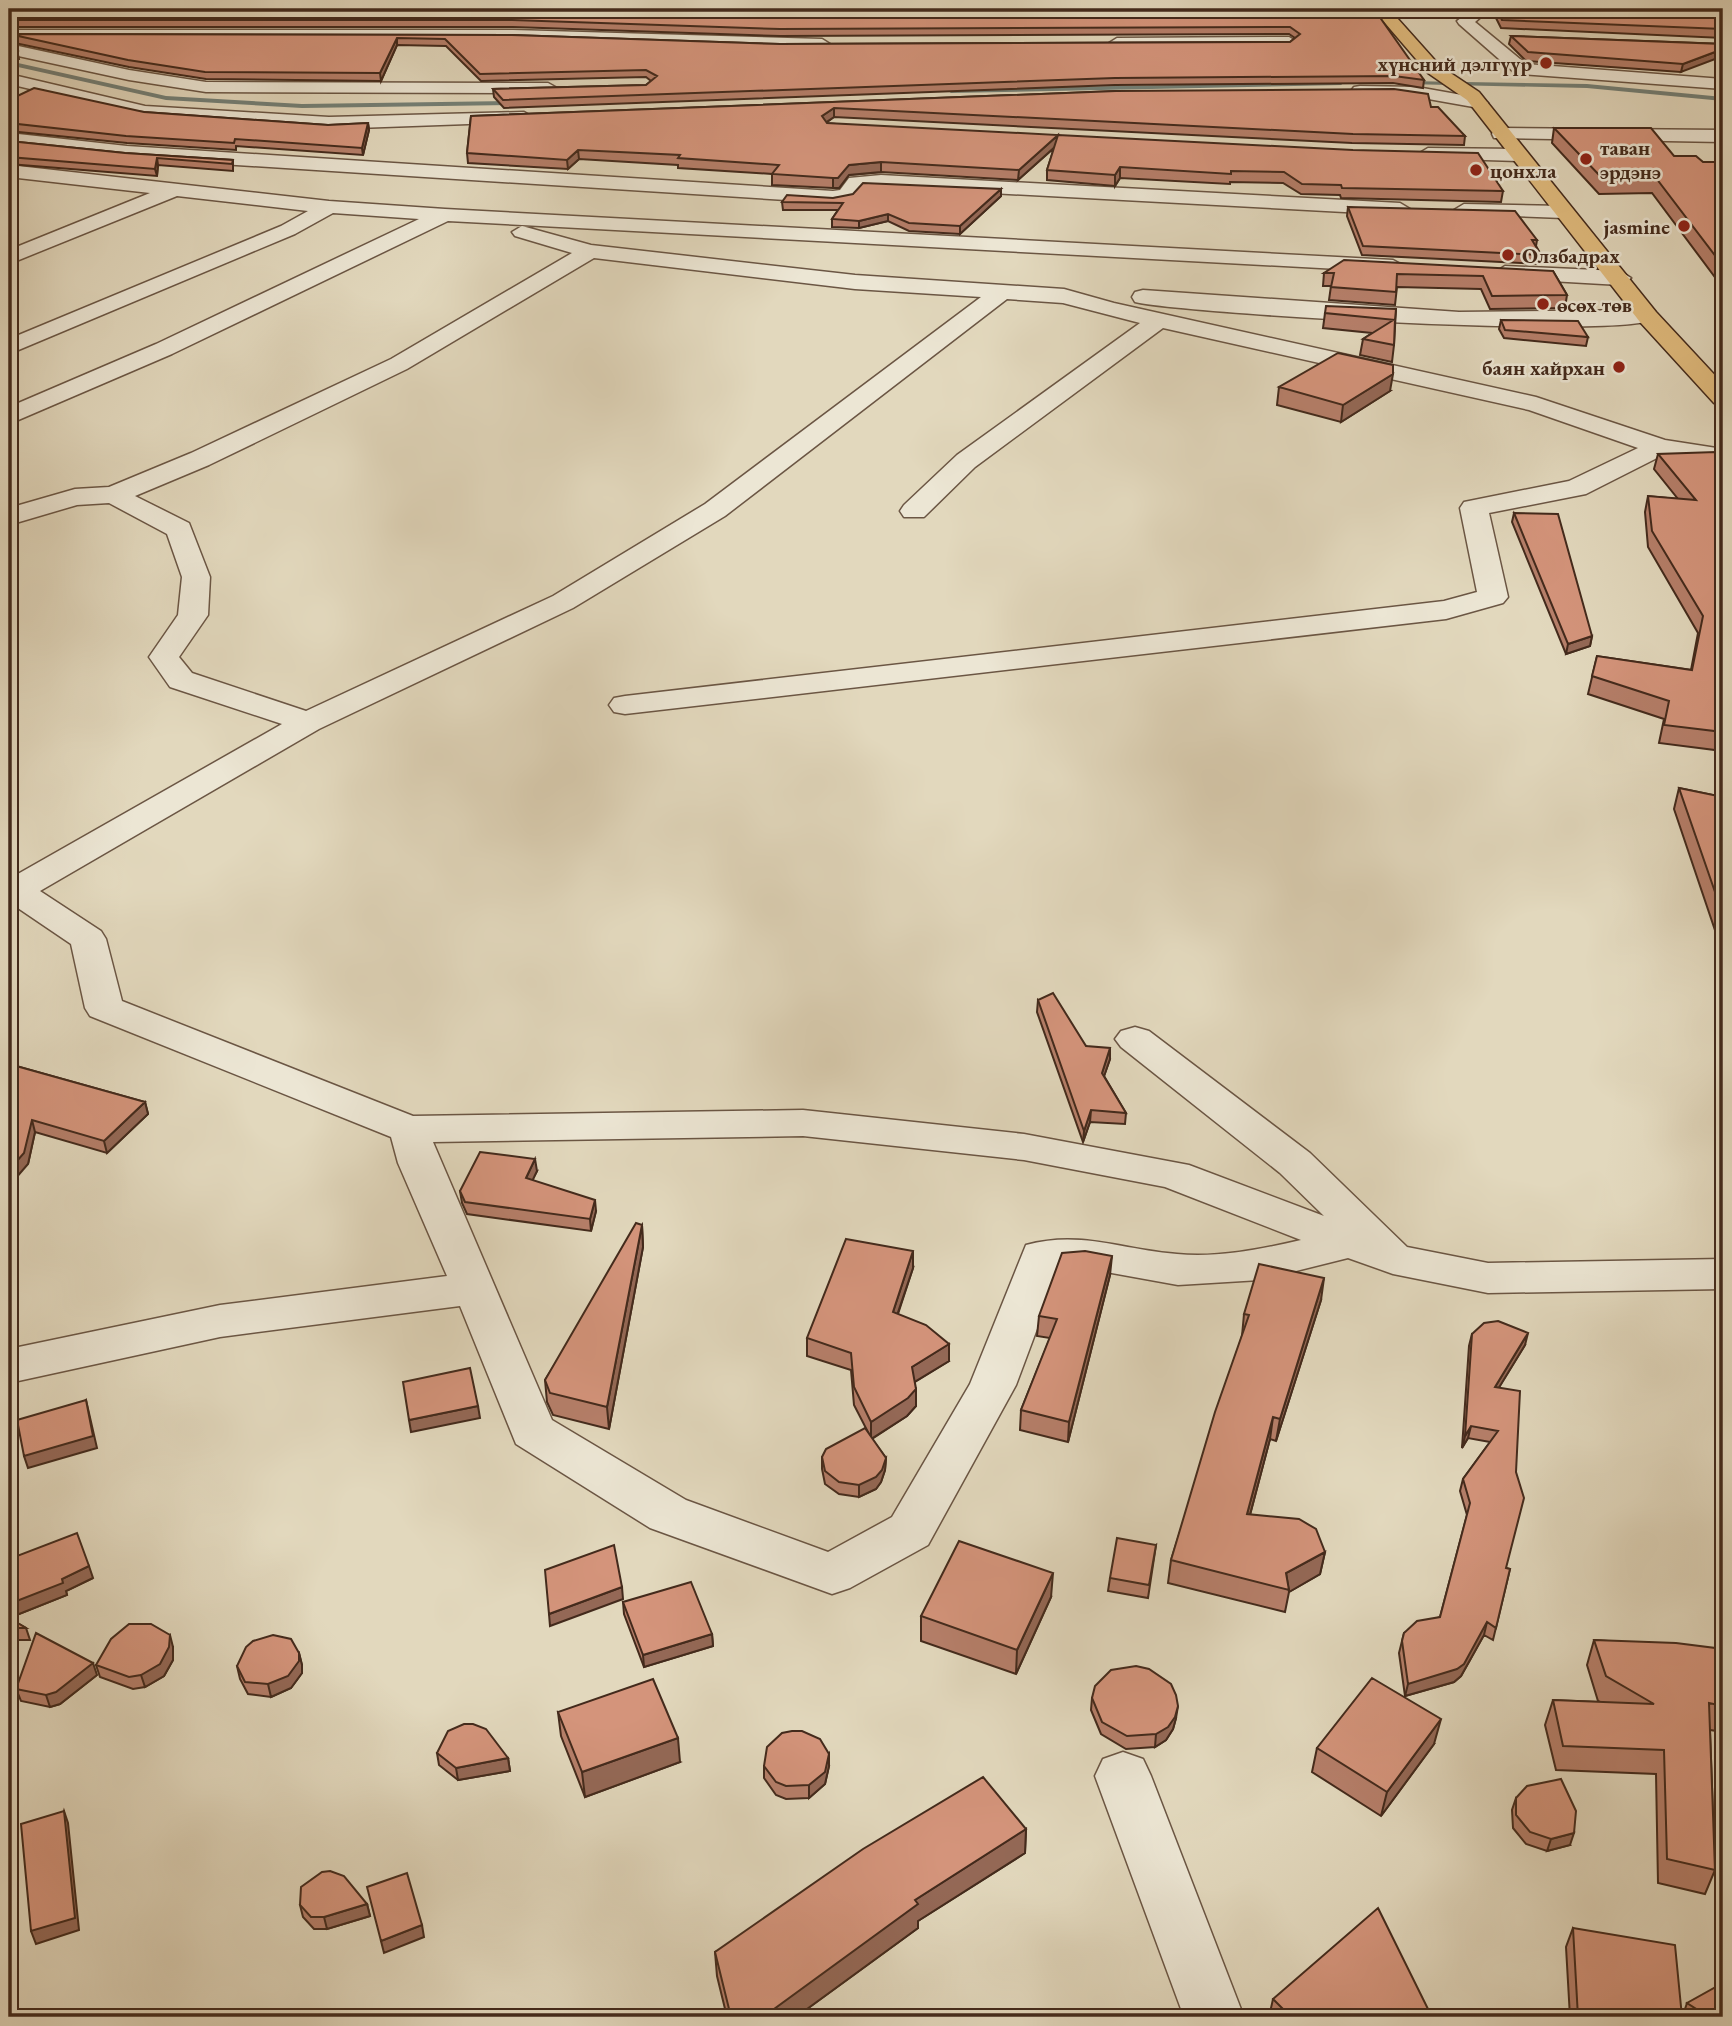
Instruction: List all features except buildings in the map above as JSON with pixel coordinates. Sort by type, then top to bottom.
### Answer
[{"type":"main road","points":[[1381,9],[1435,70],[1471,91],[1501,134],[1620,278],[1648,317],[1723,398]]},
{"type":"street","points":[[1470,9],[1475,15],[1465,21],[1521,68],[1723,84]]},
{"type":"street","points":[[271,201],[321,164],[365,123],[435,35],[442,17]]},
{"type":"street","points":[[9,35],[435,35],[834,44]]},
{"type":"street","points":[[1479,35],[1506,36]]},
{"type":"street","points":[[1094,43],[1289,42]]},
{"type":"street","points":[[9,49],[129,75],[206,87],[571,88]]},
{"type":"street","points":[[1407,66],[1435,70]]},
{"type":"street","points":[[9,79],[145,111],[365,123],[536,117]]},
{"type":"street","points":[[1337,92],[1471,91]]},
{"type":"street","points":[[1501,134],[1723,136]]},
{"type":"street","points":[[9,139],[127,152],[833,197],[846,195],[856,182],[881,181],[1418,209]]},
{"type":"street","points":[[1408,153],[1518,155]]},
{"type":"street","points":[[9,172],[329,207],[445,215],[1412,267]]},
{"type":"street","points":[[9,188],[43,175]]},
{"type":"street","points":[[9,258],[174,190]]},
{"type":"street","points":[[9,347],[288,230],[329,207]]},
{"type":"street","points":[[1444,210],[1563,212]]},
{"type":"street","points":[[9,416],[164,349],[445,215]]},
{"type":"street","points":[[477,217],[590,251],[855,282],[1064,296],[1134,296],[1423,317],[1563,323],[1648,317]]},
{"type":"street","points":[[9,517],[75,497],[113,495],[200,459],[399,364],[590,251]]},
{"type":"street","points":[[1480,271],[1620,278]]},
{"type":"street","points":[[1005,290],[703,517],[563,602],[308,722],[12,890],[88,939],[104,1008],[409,1129],[803,1123],[1024,1147],[1174,1175],[1393,1259],[1488,1278],[1723,1274]]},
{"type":"street","points":[[1064,296],[1159,320],[1536,404],[1660,447],[1723,457]]},
{"type":"street","points":[[914,511],[966,461],[1159,320]]},
{"type":"street","points":[[625,705],[1446,610],[1493,597],[1474,508],[1577,488],[1660,447]]},
{"type":"street","points":[[113,495],[179,529],[196,577],[192,615],[164,657],[181,680],[308,722]]},
{"type":"street","points":[[1135,1039],[1295,1163],[1393,1259]]},
{"type":"street","points":[[409,1129],[419,1163],[533,1431],[668,1514],[832,1574],[910,1531],[993,1385],[1042,1256],[1084,1253],[1178,1270],[1259,1265],[1350,1243]]},
{"type":"street","points":[[9,1366],[220,1321],[474,1288]]},
{"type":"street","points":[[1123,1776],[1214,2017]]},
{"type":"waterway","points":[[9,63],[166,98],[302,106],[518,103]]},
{"type":"waterway","points":[[1406,82],[1587,86],[1723,99]]},
{"type":"waterway","points":[[951,91],[1340,84]]},
{"type":"place","name":"хүнсний дэлгүүр","points":[[1546,63]]},
{"type":"place","name":"таван эрдэнэ","points":[[1586,159]]},
{"type":"place","name":"цонхла","points":[[1476,170]]},
{"type":"place","name":"jasmine","points":[[1684,226]]},
{"type":"place","name":"Олзбадрах","points":[[1508,255]]},
{"type":"place","name":"өсөх төв","points":[[1543,304]]},
{"type":"place","name":"баян хайрхан","points":[[1619,367]]}]
